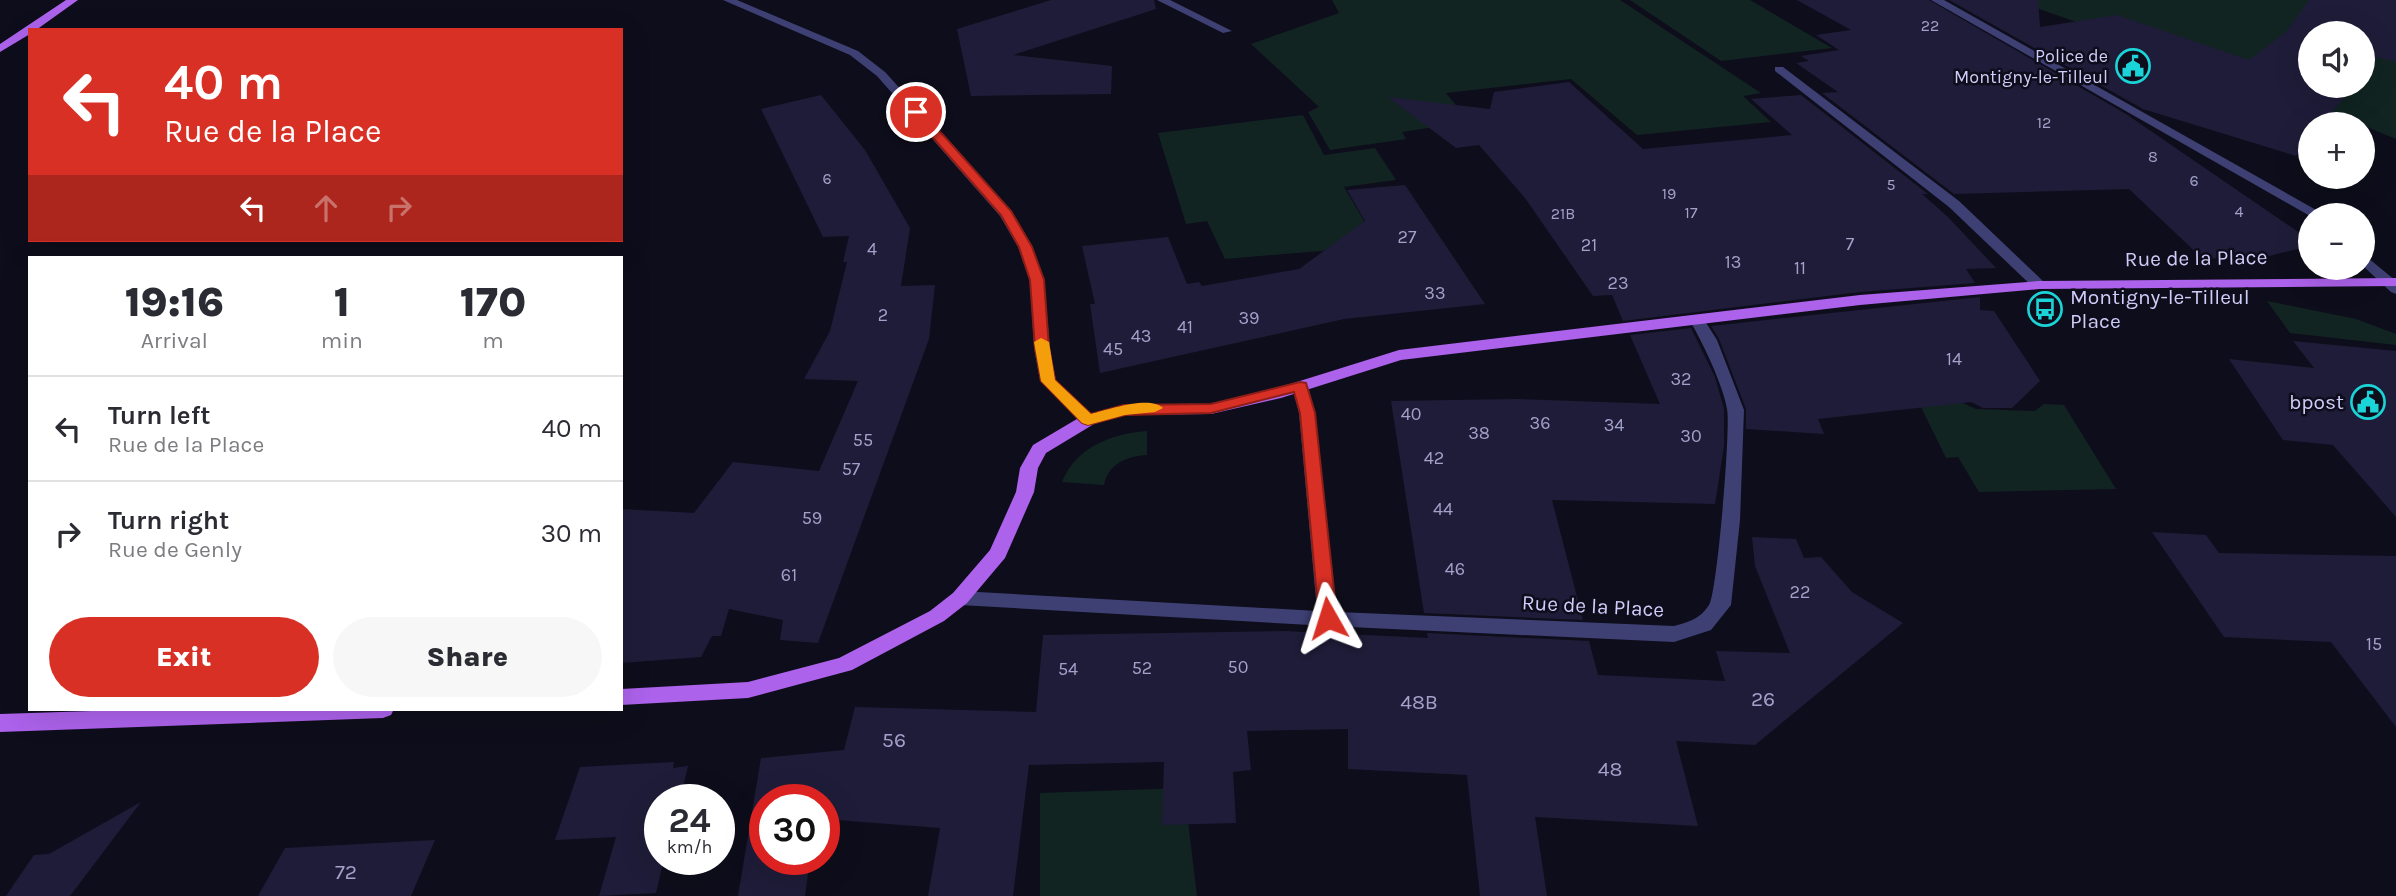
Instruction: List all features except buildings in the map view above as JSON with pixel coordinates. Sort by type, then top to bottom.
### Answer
[{"type":"main road","points":[[31,28],[72,0]]},
{"type":"main road","points":[[0,49],[28,30]]},
{"type":"main road","name":"Rue de la Place","points":[[623,697],[748,690],[845,664],[937,617],[960,598],[998,553],[1025,492],[1029,468],[1039,449],[1088,420],[1124,410],[1211,409],[1300,386],[1399,355],[1860,300],[2039,285],[2393,284]]},
{"type":"main road","points":[[0,723],[328,711]]},
{"type":"street","points":[[728,0],[854,53],[881,74],[1006,214],[1026,247],[1037,280],[1042,348],[1048,381],[1088,420]]},
{"type":"street","points":[[1163,0],[1227,31]]},
{"type":"street","points":[[1936,0],[2298,204]]},
{"type":"street","points":[[1779,69],[1954,204],[2039,285]]},
{"type":"street","points":[[2375,268],[2393,284]]},
{"type":"street","name":"Rue de la Place","points":[[960,598],[1674,634],[1704,625],[1721,605],[1731,520],[1736,410],[1709,340],[1698,321]]},
{"type":"street","points":[[1300,386],[1307,413],[1328,618]]},
{"type":"green space","points":[[1332,0],[1620,0],[1761,93],[1743,96],[1771,122],[1637,135],[1571,79],[1446,93],[1477,131],[1447,125],[1402,132],[1406,139],[1330,150],[1308,112],[1319,107],[1251,44],[1339,13]]},
{"type":"green space","points":[[1630,0],[1750,0],[1832,48],[1721,61]]},
{"type":"green space","points":[[2038,0],[2396,0],[2396,139],[2375,130],[2375,112],[2330,112],[2028,5]]},
{"type":"green space","points":[[1303,115],[1324,155],[1375,148],[1396,180],[1344,187],[1379,246],[1225,259],[1207,221],[1186,224],[1158,133]]},
{"type":"green space","points":[[2267,301],[2356,319],[2396,334],[2396,345],[2290,333]]},
{"type":"green space","points":[[1949,397],[1976,409],[2035,411],[2044,404],[2064,405],[2116,489],[1979,492],[1958,457],[1946,458],[1917,399]]},
{"type":"green space","points":[[1147,431],[1147,455],[1132,457],[1114,467],[1104,485],[1062,482],[1076,460],[1096,444],[1120,435]]},
{"type":"green space","points":[[1184,788],[1197,896],[1040,896],[1040,793]]},
{"type":"slow traffic","points":[[1041,342],[1048,381],[1088,420],[1124,410],[1155,408]]},
{"type":"place","name":"Police de Montigny-le-Tilleul","points":[[2133,66]]},
{"type":"place","name":"Montigny-le-Tilleul Place","points":[[2045,309]]},
{"type":"place","name":"bpost","points":[[2368,402]]},
{"type":"route","points":[[916,112],[1006,214],[1026,247],[1037,280],[1042,348],[1048,381],[1088,420],[1124,410],[1157,407],[1211,409],[1300,386],[1307,413],[1328,618]]}]
